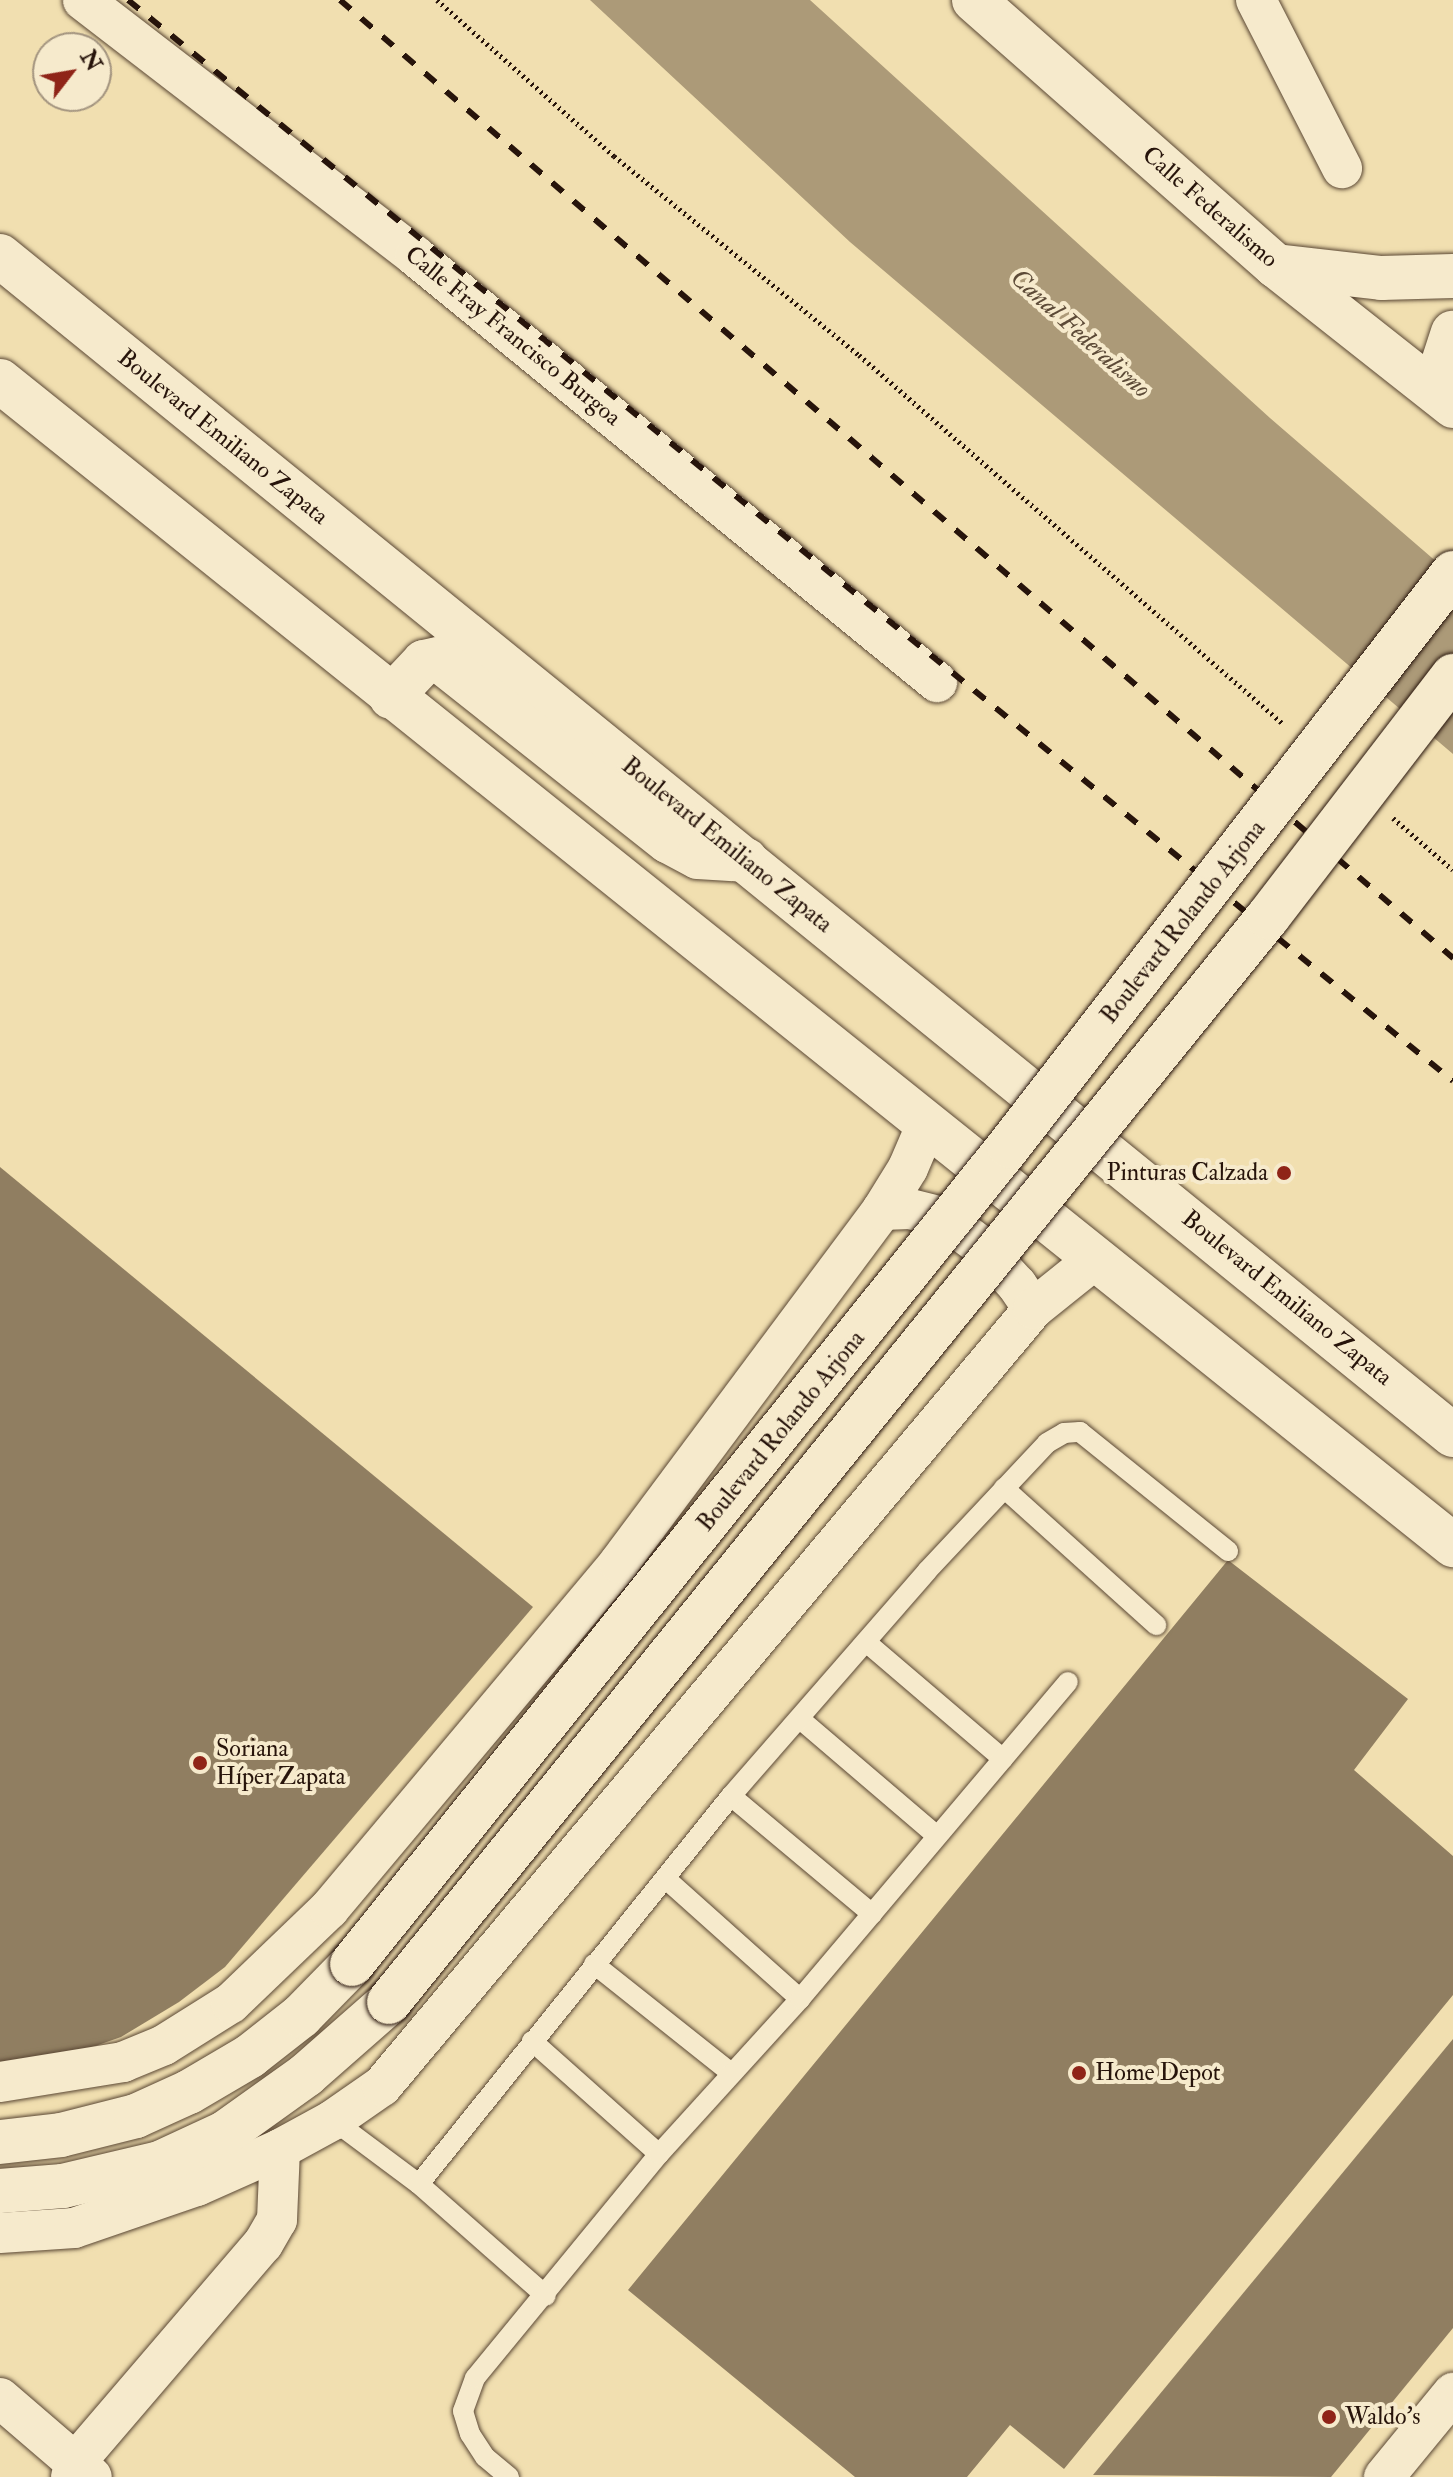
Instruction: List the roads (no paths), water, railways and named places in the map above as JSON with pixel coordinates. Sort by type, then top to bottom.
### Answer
[{"type":"main road","name":"Calle Federalismo","points":[[974,0],[1276,266],[1446,400]]},
{"type":"main road","name":"Boulevard Emiliano Zapata","points":[[0,256],[1453,1435]]},
{"type":"main road","points":[[1276,266],[1381,278],[1453,276]]},
{"type":"main road","points":[[1446,400],[1442,366],[1453,333]]},
{"type":"main road","points":[[0,381],[926,1126],[1453,1545]]},
{"type":"main road","name":"Boulevard Rolando Arjona","points":[[0,2142],[61,2135],[136,2116],[189,2092],[250,2056],[301,2016],[352,1964],[1009,1146],[1453,573]]},
{"type":"main road","points":[[391,697],[424,662],[438,659],[668,841],[698,857],[746,860]]},
{"type":"main road","points":[[0,2191],[63,2186],[160,2163],[225,2133],[306,2075],[389,2002],[1268,917],[1453,676]]},
{"type":"street","name":"Calle Fray Francisco Burgoa","points":[[83,0],[415,256],[937,682]]},
{"type":"street","points":[[1256,0],[1342,168]]},
{"type":"street","points":[[0,2082],[123,2062],[164,2045],[231,2003],[329,1909],[619,1563],[882,1210],[908,1168],[926,1126]]},
{"type":"street","points":[[882,1210],[910,1209],[942,1217],[981,1246],[1017,1285],[1033,1309]]},
{"type":"street","points":[[0,2233],[74,2228],[132,2210],[280,2149],[333,2120],[382,2086],[412,2054],[1033,1309],[1094,1260]]},
{"type":"street","points":[[0,2398],[79,2472],[263,2244],[279,2211],[280,2149]]},
{"type":"street","points":[[1384,2477],[1453,2393]]},
{"type":"lane","points":[[419,2184],[731,1796],[1047,1443],[1064,1433],[1080,1432],[1228,1551]]},
{"type":"lane","points":[[1004,1488],[1156,1625]]},
{"type":"lane","points":[[866,1642],[1003,1759]]},
{"type":"lane","points":[[509,2477],[485,2457],[470,2434],[463,2411],[475,2378],[546,2296],[659,2154],[800,1999],[1068,1682]]},
{"type":"lane","points":[[800,1719],[937,1836]]},
{"type":"lane","points":[[731,1796],[872,1914]]},
{"type":"lane","points":[[666,1879],[800,1999]]},
{"type":"lane","points":[[594,1964],[731,2073]]},
{"type":"lane","points":[[532,2041],[659,2154]]},
{"type":"lane","points":[[333,2120],[419,2184],[546,2296]]},
{"type":"water","name":"Canal Federalismo","points":[[590,0],[810,0],[1270,418],[1453,576],[1453,754],[850,242]]},
{"type":"railway","points":[[128,0],[1453,1081]]},
{"type":"railway","points":[[340,0],[1453,958]]},
{"type":"place","name":"Pinturas Calzada","points":[[1284,1173]]},
{"type":"place","name":"Soriana Híper Zapata","points":[[200,1763]]},
{"type":"place","name":"Home Depot","points":[[1079,2073]]},
{"type":"place","name":"Waldo's","points":[[1329,2417]]}]
